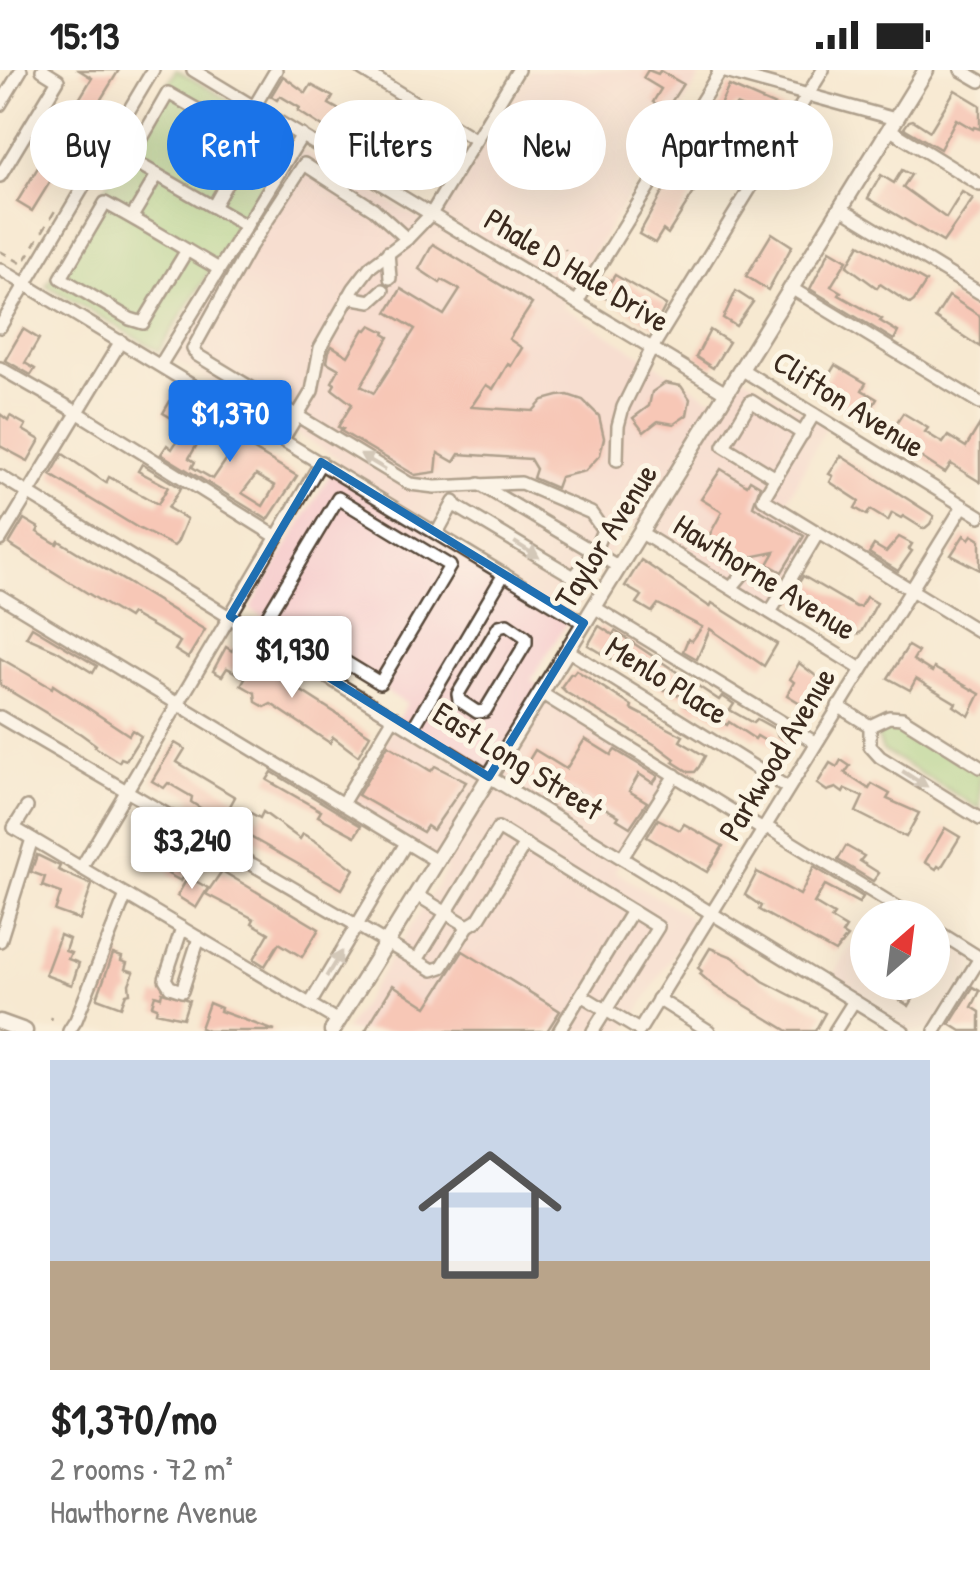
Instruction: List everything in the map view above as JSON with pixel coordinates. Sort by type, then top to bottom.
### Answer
[{"type":"main road","name":"Taylor Avenue","points":[[335,1026],[926,70]]},
{"type":"main road","points":[[0,1022],[25,1031]]},
{"type":"street","points":[[0,105],[4,90],[21,70]]},
{"type":"street","points":[[0,176],[58,80],[42,70]]},
{"type":"street","points":[[0,327],[153,70]]},
{"type":"street","name":"Phale D Hale Drive","points":[[193,70],[244,100]]},
{"type":"street","points":[[258,100],[276,70]]},
{"type":"street","points":[[362,70],[476,140]]},
{"type":"street","points":[[283,439],[312,390],[320,348],[348,297],[364,273],[408,239],[431,214],[518,70]]},
{"type":"street","points":[[577,302],[720,70],[808,94],[892,124],[980,185]]},
{"type":"street","points":[[616,460],[623,407],[652,348],[823,70]]},
{"type":"street","points":[[961,70],[980,82]]},
{"type":"street","points":[[213,206],[250,140],[168,93],[130,160],[246,226]]},
{"type":"street","name":"Phale D Hale Drive","points":[[294,131],[726,393]]},
{"type":"street","points":[[161,364],[302,136]]},
{"type":"street","points":[[408,239],[374,209],[304,164],[248,250],[193,349],[410,484],[456,487],[521,483],[591,513],[603,530],[594,552],[574,577],[454,506]]},
{"type":"street","points":[[132,218],[157,175]]},
{"type":"street","points":[[188,250],[143,323],[61,278],[105,203],[188,250],[220,269]]},
{"type":"street","points":[[840,208],[980,293]]},
{"type":"street","points":[[388,252],[390,278]]},
{"type":"street","points":[[0,269],[584,623]]},
{"type":"street","points":[[791,288],[980,403]]},
{"type":"street","points":[[348,297],[371,302],[383,290]]},
{"type":"street","points":[[0,540],[121,340]]},
{"type":"street","points":[[0,368],[277,536]]},
{"type":"street","name":"Clifton Avenue","points":[[741,369],[980,516]]},
{"type":"street","points":[[777,417],[788,398]]},
{"type":"street","points":[[776,478],[724,446],[752,402],[803,434]]},
{"type":"street","points":[[814,414],[763,499],[980,632]]},
{"type":"street","points":[[81,868],[321,462]]},
{"type":"street","name":"East Long Street","points":[[0,476],[904,1031]]},
{"type":"street","points":[[479,484],[619,567]]},
{"type":"street","points":[[437,533],[454,506],[456,487]]},
{"type":"street","points":[[338,498],[450,566],[380,683],[268,616],[303,556],[338,498]]},
{"type":"street","name":"Parkwood Avenue","points":[[639,1030],[962,506]]},
{"type":"street","name":"Hawthorne Avenue","points":[[640,532],[861,669]]},
{"type":"street","points":[[770,612],[818,533]]},
{"type":"street","points":[[731,588],[746,570],[784,590]]},
{"type":"street","points":[[413,728],[504,574]]},
{"type":"street","points":[[0,596],[438,862]]},
{"type":"street","points":[[594,607],[816,743]]},
{"type":"street","points":[[507,624],[526,637],[485,710],[477,712],[459,700],[458,694],[479,659],[499,626],[507,624]]},
{"type":"street","name":"Menlo Place","points":[[568,650],[788,788]]},
{"type":"street","points":[[541,692],[674,776],[885,900]]},
{"type":"street","points":[[838,706],[870,726]]},
{"type":"street","points":[[0,717],[432,970],[442,967],[468,926],[478,920],[526,844]]},
{"type":"street","points":[[342,804],[394,717]]},
{"type":"street","points":[[870,726],[889,717],[902,718],[980,767]]},
{"type":"street","points":[[870,726],[870,746],[880,758],[980,819]]},
{"type":"street","points":[[622,858],[674,776]]},
{"type":"street","points":[[26,807],[14,828],[310,1004],[335,1026]]},
{"type":"street","points":[[416,960],[498,828],[658,928],[593,1031]]},
{"type":"street","points":[[0,941],[32,839]]},
{"type":"street","points":[[310,1004],[406,843]]},
{"type":"street","points":[[69,1031],[126,895]]},
{"type":"street","points":[[417,895],[468,926]]},
{"type":"street","points":[[559,1031],[632,911]]},
{"type":"street","points":[[182,928],[164,979],[170,988],[182,991],[199,938]]},
{"type":"street","points":[[936,1031],[980,958],[950,939]]},
{"type":"street","points":[[581,995],[639,1030]]},
{"type":"street","points":[[658,1000],[709,1031]]},
{"type":"street","points":[[836,1031],[854,1001]]},
{"type":"path","points":[[0,251],[22,264],[62,200]]},
{"type":"path","points":[[556,289],[570,264],[566,249]]},
{"type":"highlighted area","points":[[321,462],[584,623],[489,777],[230,616]]},
{"type":"shaded area","points":[[530,70],[675,70],[700,77],[686,100],[626,100],[626,190],[632,190],[562,306],[708,397],[727,398],[742,375],[827,426],[785,504],[823,532],[777,611],[629,524],[531,680],[673,770],[615,871],[688,916],[692,924],[626,1031],[345,1031],[447,869],[347,806],[407,704],[250,609],[339,459],[173,359],[277,190],[294,190],[294,162],[302,149],[314,156],[314,190],[371,190],[431,226],[454,190],[467,190],[467,169],[487,138],[487,190],[606,190],[606,100],[511,100]]},
{"type":"shaded area","points":[[950,938],[979,956],[956,996],[980,1011],[980,1031],[905,1031],[854,1000],[950,1000]]},
{"type":"shaded area","points":[[850,947],[850,998],[827,984]]},
{"type":"green space","points":[[176,70],[229,100],[167,100],[167,190],[261,190],[159,351],[46,285],[103,190],[147,190],[147,118]]},
{"type":"green space","points":[[888,723],[898,724],[980,774],[980,809],[882,750],[877,735]]},
{"type":"building","points":[[79,70],[119,70],[100,100],[79,100],[92,78]]},
{"type":"building","points":[[648,70],[658,74],[660,71],[683,84],[673,100],[654,100],[661,89],[643,78]]},
{"type":"building","points":[[283,76],[306,93],[311,85],[333,97],[314,100],[314,121],[298,111],[294,100],[271,96]]},
{"type":"building","points":[[729,86],[761,100],[722,100]]},
{"type":"building","points":[[955,90],[980,105],[980,129],[956,119],[940,149],[904,128],[913,120],[930,131]]},
{"type":"building","points":[[902,170],[911,175],[903,187],[946,218],[962,192],[973,199],[943,242],[868,198],[881,175],[894,183]]},
{"type":"building","points":[[30,181],[30,190],[45,190],[32,211],[17,202]]},
{"type":"building","points":[[664,190],[696,190],[668,234],[663,230],[655,243],[639,234]]},
{"type":"building","points":[[772,233],[792,246],[768,290],[746,276]]},
{"type":"building","points":[[433,244],[532,304],[509,339],[522,348],[493,389],[486,385],[471,407],[533,411],[543,400],[568,395],[583,400],[599,416],[604,438],[600,455],[585,471],[560,477],[556,488],[533,478],[536,469],[530,459],[459,454],[454,462],[438,453],[436,472],[415,475],[338,427],[352,404],[332,389],[339,369],[327,362],[332,346],[348,356],[364,329],[371,325],[385,332],[389,337],[361,386],[374,393],[415,329],[387,312],[401,289],[444,315],[460,290],[419,269]]},
{"type":"building","points":[[860,244],[926,282],[914,301],[910,304],[880,284],[877,288],[847,266]]},
{"type":"building","points":[[830,250],[847,260],[831,286],[898,332],[894,340],[810,289]]},
{"type":"building","points":[[615,275],[666,305],[655,326],[597,293],[606,278],[611,281]]},
{"type":"building","points":[[736,291],[753,302],[736,326],[723,318]]},
{"type":"building","points":[[949,296],[980,316],[980,347],[935,318]]},
{"type":"building","points":[[23,329],[39,339],[25,363],[35,369],[31,375],[5,360]]},
{"type":"building","points":[[710,330],[729,342],[713,368],[696,357]]},
{"type":"building","points":[[835,365],[866,383],[862,390],[877,399],[864,421],[818,393]]},
{"type":"building","points":[[665,383],[681,386],[690,399],[687,415],[674,424],[658,421],[644,432],[633,418],[649,406],[652,392]]},
{"type":"building","points":[[173,396],[183,403],[181,406],[216,427],[205,445],[199,441],[189,458],[195,462],[192,467],[213,479],[239,441],[297,476],[268,520],[161,454],[167,445],[172,449],[183,431],[177,428],[180,423],[163,413]],"holes":[[[256,475],[275,486],[263,506],[242,493]]]},
{"type":"building","points":[[903,413],[943,443],[948,436],[966,447],[980,424],[980,482],[951,464],[945,473],[888,436]]},
{"type":"building","points":[[0,414],[26,425],[23,430],[40,440],[28,461],[0,446]]},
{"type":"building","points":[[63,454],[106,483],[109,477],[158,504],[168,487],[138,471],[142,464],[181,488],[168,508],[187,519],[177,543],[174,546],[138,528],[51,475]]},
{"type":"building","points":[[841,456],[934,516],[930,524],[924,529],[903,516],[892,513],[888,521],[870,510],[867,515],[855,508],[859,501],[830,482],[833,476],[829,474]]},
{"type":"building","points":[[721,469],[747,485],[750,480],[760,486],[753,506],[804,536],[782,572],[768,564],[775,552],[735,560],[731,566],[696,545],[703,532],[709,536],[722,512],[701,499]]},
{"type":"building","points":[[24,519],[39,528],[37,532],[57,544],[59,541],[205,630],[188,658],[175,650],[180,642],[131,614],[128,618],[9,544]]},
{"type":"building","points":[[964,535],[980,540],[980,570],[951,555]]},
{"type":"building","points":[[899,537],[912,544],[912,551],[898,571],[869,553],[874,545],[886,552]]},
{"type":"building","points":[[641,560],[710,607],[712,603],[777,644],[764,666],[710,629],[697,659],[683,651],[688,639],[692,641],[702,627],[658,604],[652,612],[637,603],[642,596],[625,586]]},
{"type":"building","points":[[803,576],[856,607],[866,597],[877,603],[861,632],[855,635],[823,611],[821,615],[790,597]]},
{"type":"building","points":[[599,626],[613,635],[615,631],[719,700],[722,696],[734,704],[730,710],[753,723],[757,719],[787,741],[781,750],[700,708],[697,712],[684,705],[690,695],[664,690],[588,645]]},
{"type":"building","points":[[32,627],[97,666],[93,673],[26,637]]},
{"type":"building","points":[[908,646],[918,652],[913,660],[980,694],[969,716],[954,706],[956,703],[916,679],[910,690],[888,678]]},
{"type":"building","points":[[226,647],[232,651],[234,648],[370,735],[358,756],[333,737],[330,743],[271,704],[265,707],[256,702],[255,693],[241,685],[245,678],[227,668],[222,676],[213,671]]},
{"type":"building","points":[[0,658],[52,688],[53,685],[129,735],[132,730],[141,736],[126,760],[121,758],[119,762],[0,685]]},
{"type":"building","points":[[799,663],[820,679],[802,704],[787,695]]},
{"type":"building","points":[[576,670],[632,706],[631,709],[683,736],[680,741],[705,756],[695,772],[689,772],[659,747],[567,693],[561,687]]},
{"type":"building","points":[[585,739],[611,755],[615,750],[658,776],[653,783],[639,774],[629,791],[647,802],[630,827],[617,819],[619,816],[564,785],[560,791],[552,786],[549,790],[521,773],[535,750],[566,769]]},
{"type":"building","points":[[175,743],[185,749],[177,762],[235,797],[230,806],[260,818],[263,812],[300,839],[303,834],[317,842],[354,869],[342,889],[208,813],[191,802],[192,797],[168,783],[164,788],[152,781]]},
{"type":"building","points":[[388,745],[431,771],[435,766],[466,782],[433,830],[427,826],[423,832],[358,795]]},
{"type":"building","points":[[841,760],[850,766],[845,773],[852,778],[869,789],[872,784],[890,794],[887,799],[919,813],[906,837],[856,812],[863,797],[845,789],[843,793],[836,788],[827,791],[817,784],[830,763],[837,767]]},
{"type":"building","points":[[272,772],[361,826],[355,836],[267,780]]},
{"type":"building","points":[[658,819],[680,830],[684,824],[723,846],[707,872],[647,837]]},
{"type":"building","points":[[945,828],[960,837],[941,868],[936,869],[925,862]]},
{"type":"building","points":[[156,837],[196,857],[181,881],[168,874],[171,868],[154,859],[151,864],[143,860]]},
{"type":"building","points":[[846,846],[864,856],[860,861],[879,873],[873,881],[838,860]]},
{"type":"building","points":[[37,855],[60,866],[58,870],[92,885],[80,920],[55,911],[61,893],[42,886],[45,877],[31,872]]},
{"type":"building","points":[[814,867],[863,897],[853,900],[825,885],[814,903],[846,928],[842,934],[847,937],[835,952],[759,910],[761,906],[745,895],[757,872],[800,895]]},
{"type":"building","points":[[222,871],[319,929],[302,957],[279,943],[265,966],[254,959],[269,933],[252,923],[254,919],[206,894]]},
{"type":"building","points":[[188,877],[208,888],[196,908],[177,896]]},
{"type":"building","points":[[60,935],[69,939],[65,951],[71,953],[68,959],[79,963],[72,985],[45,975]]},
{"type":"building","points":[[710,948],[733,957],[763,981],[825,1013],[815,1031],[788,1031],[715,987],[698,968]]},
{"type":"building","points":[[463,951],[560,1011],[547,1031],[365,1031],[393,985],[427,1007]]},
{"type":"building","points":[[113,954],[127,963],[125,969],[134,972],[130,993],[121,1007],[97,998]]},
{"type":"building","points":[[973,987],[980,991],[972,1007],[980,1012],[980,1031],[961,1031],[950,1024]]},
{"type":"building","points":[[162,992],[189,1000],[183,1018],[156,1012],[157,1007],[152,1005],[155,995],[161,997]]},
{"type":"building","points":[[209,1003],[221,1008],[220,1011],[275,1031],[207,1031],[200,1028]]}]
